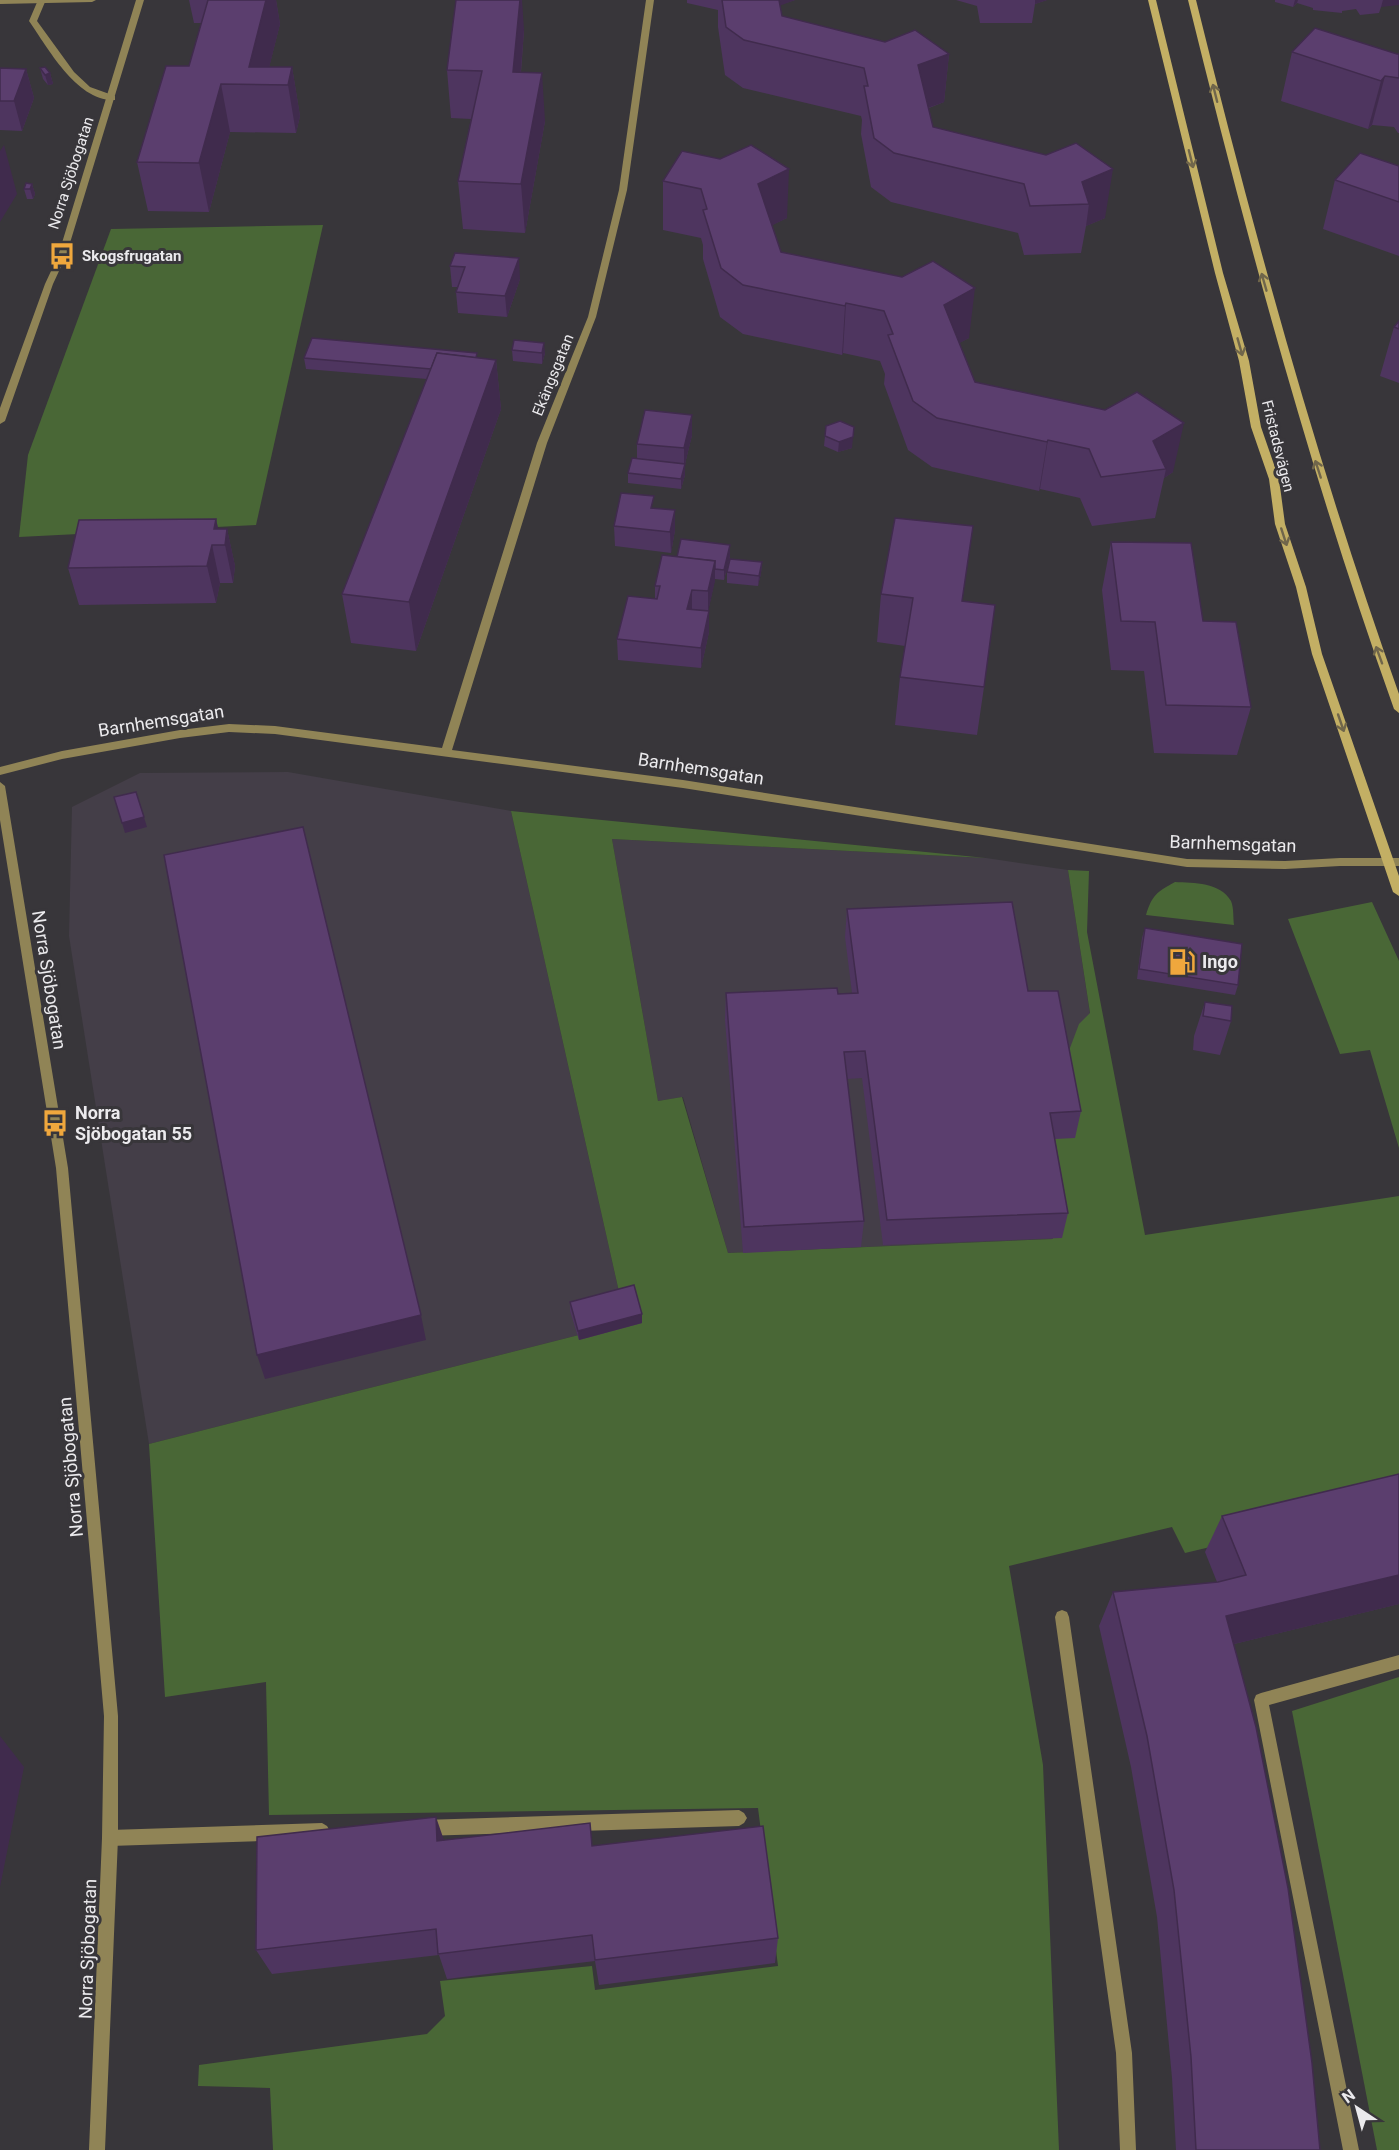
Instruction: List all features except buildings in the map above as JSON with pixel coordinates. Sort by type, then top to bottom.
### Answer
[{"type":"street","points":[[0,2],[92,0]]},
{"type":"street","name":"Norra Sjöbogatan","points":[[0,421],[62,256],[140,0]]},
{"type":"street","name":"Ekängsgatan","points":[[446,752],[542,443],[592,317],[623,190],[650,0]]},
{"type":"street","name":"Fristadsvägen","points":[[1152,0],[1219,273],[1244,361],[1256,427],[1274,479],[1280,524],[1301,586],[1317,654],[1394,862],[1399,892]]},
{"type":"street","name":"Fristadsvägen","points":[[1192,0],[1238,190],[1305,429],[1376,647],[1399,710]]},
{"type":"street","points":[[41,2],[33,21],[71,74],[87,89],[112,98]]},
{"type":"street","name":"Barnhemsgatan","points":[[0,771],[62,755],[180,734],[229,728],[275,730],[683,784],[1187,863],[1286,865],[1394,862]]},
{"type":"street","name":"Norra Sjöbogatan","points":[[0,786],[62,1168],[111,1716],[110,1838],[97,2150]]},
{"type":"street","points":[[1062,1617],[1124,2053],[1128,2150]]},
{"type":"street","points":[[1351,2150],[1261,1700],[1399,1662]]},
{"type":"street","points":[[407,1828],[739,1818]]},
{"type":"street","points":[[110,1838],[336,1831]]},
{"type":"shaded area","points":[[288,772],[511,811],[626,1323],[149,1444],[69,936],[72,807],[140,773]]},
{"type":"shaded area","points":[[612,839],[986,858],[1068,870],[1090,1014],[1053,1239],[728,1253],[683,1097],[658,1101]]},
{"type":"green space","points":[[323,225],[256,525],[19,537],[28,455],[111,229]]},
{"type":"green space","points":[[511,811],[986,858],[612,839],[658,1101],[682,1097],[728,1253],[1053,1239],[1036,1138],[1079,1024],[1090,1013],[1068,870],[1089,871],[1087,932],[1145,1235],[1399,1196],[1399,1502],[1185,1553],[1172,1527],[1009,1566],[1043,1765],[1059,2150],[273,2150],[270,2088],[198,2086],[199,2065],[427,2034],[445,2016],[440,1981],[592,1966],[595,1990],[778,1966],[758,1808],[269,1815],[266,1682],[165,1697],[149,1444],[626,1323]]},
{"type":"green space","points":[[1175,882],[1206,885],[1220,890],[1231,901],[1234,925],[1146,915],[1156,895]]},
{"type":"green space","points":[[1372,902],[1399,961],[1399,1148],[1370,1050],[1340,1054],[1288,919]]},
{"type":"green space","points":[[1399,1677],[1399,2150],[1377,2150],[1292,1711]]},
{"type":"place","name":"Skogsfrugatan","points":[[62,256]]},
{"type":"place","name":"Ingo","points":[[1182,962]]},
{"type":"place","name":"Norra Sjöbogatan 55","points":[[55,1123]]}]
